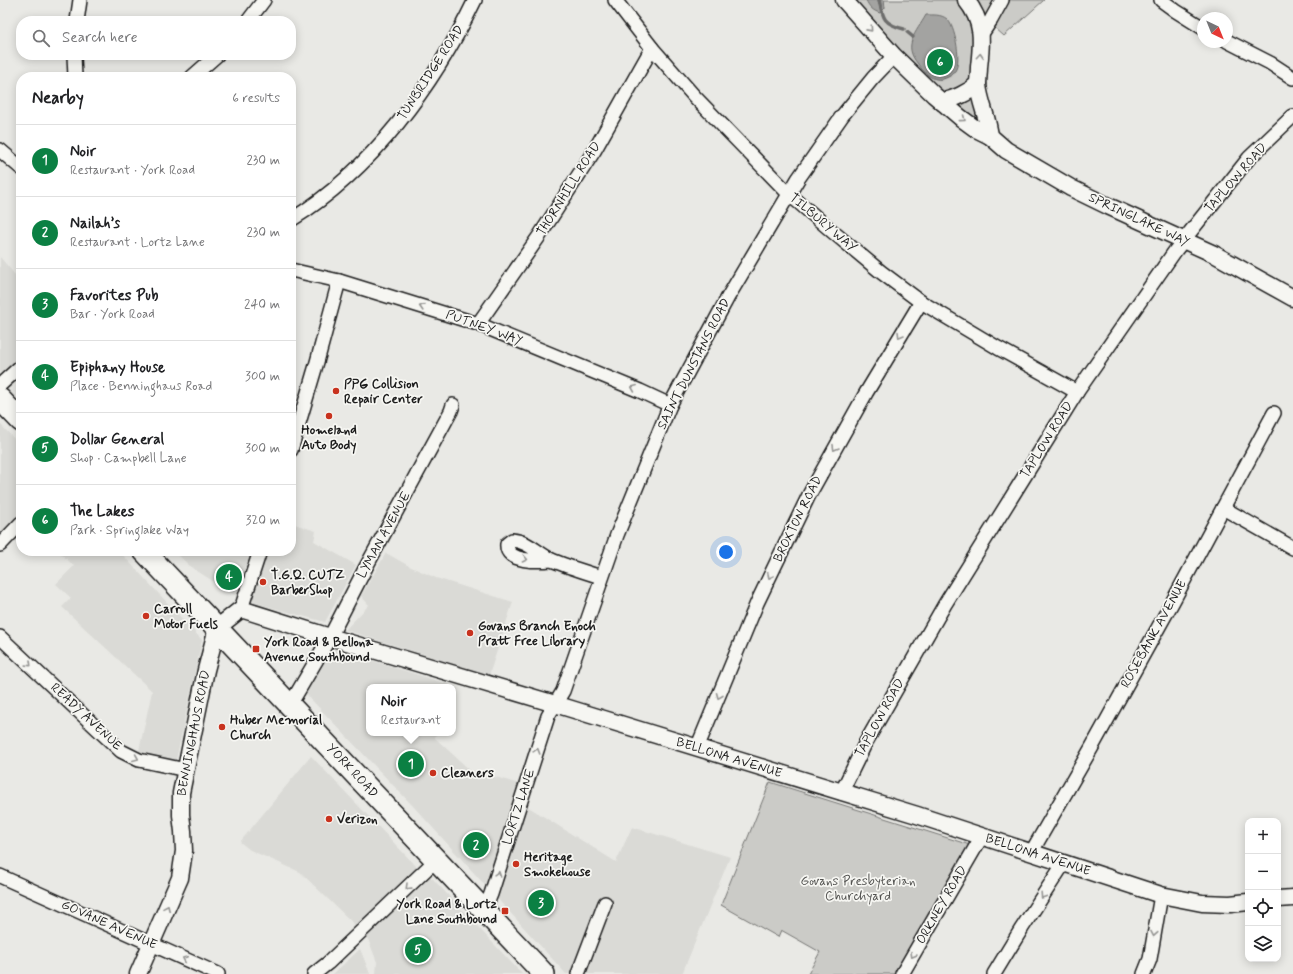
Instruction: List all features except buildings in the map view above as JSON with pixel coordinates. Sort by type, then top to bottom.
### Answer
[{"type":"main road","points":[[0,399],[16,416]]},
{"type":"main road","name":"YORK ROAD","points":[[149,556],[544,974]]},
{"type":"street","points":[[78,16],[80,0]]},
{"type":"street","points":[[252,16],[264,0]]},
{"type":"street","name":"TUNBRIDGE ROAD","points":[[296,217],[326,196],[356,169],[375,150],[397,124],[419,95],[446,53],[476,0]]},
{"type":"street","name":"TILBURY WAY","points":[[615,0],[652,48],[694,96],[789,194],[881,272],[921,302],[998,348],[1077,392]]},
{"type":"street","name":"SPRINGLAKE WAY","points":[[844,0],[894,56],[942,102],[976,129],[990,136],[1006,150],[1071,188],[1184,240],[1293,298]]},
{"type":"street","points":[[966,0],[979,21],[981,35],[978,84],[982,106],[988,121],[990,136]]},
{"type":"street","points":[[981,35],[1002,0]]},
{"type":"street","points":[[1161,0],[1197,24]]},
{"type":"street","points":[[1233,44],[1270,63],[1293,78]]},
{"type":"street","name":"THORNHILL ROAD","points":[[478,324],[540,235],[594,151],[652,48]]},
{"type":"street","name":"SAINT DUNSTANS ROAD","points":[[555,704],[563,691],[625,512],[670,405],[728,297],[798,179],[842,116],[873,78],[894,56]]},
{"type":"street","points":[[74,60],[75,72]]},
{"type":"street","points":[[198,72],[211,60]]},
{"type":"street","points":[[942,102],[961,96],[978,84]]},
{"type":"street","name":"TAPLOW ROAD","points":[[841,793],[866,742],[945,604],[1077,392],[1184,240],[1249,158],[1293,116]]},
{"type":"street","points":[[0,150],[16,164]]},
{"type":"street","name":"PUTNEY WAY","points":[[296,271],[339,281],[478,324],[640,391],[670,405]]},
{"type":"street","points":[[296,433],[339,281]]},
{"type":"street","name":"BROXTON ROAD","points":[[697,748],[757,603],[809,495],[866,393],[921,302]]},
{"type":"street","points":[[0,385],[16,371]]},
{"type":"street","name":"LYMAN AVENUE","points":[[290,705],[330,637],[366,567],[448,418],[453,405]]},
{"type":"street","name":"ROSEBANK AVENUE","points":[[1031,853],[1092,747],[1274,413]]},
{"type":"street","points":[[1223,508],[1293,548]]},
{"type":"street","points":[[0,545],[16,528]]},
{"type":"street","points":[[216,628],[241,609],[258,556]]},
{"type":"street","points":[[552,560],[601,578]]},
{"type":"street","name":"BELLONA AVENUE","points":[[241,609],[917,815],[1161,895],[1202,903],[1230,904],[1245,902]]},
{"type":"street","name":"BENNINGHAUS ROAD","points":[[138,974],[180,878],[184,851],[181,793],[216,628]]},
{"type":"street","name":"READY AVENUE","points":[[0,637],[121,751],[139,760],[186,770]]},
{"type":"street","name":"LORTZ LANE","points":[[484,911],[491,894],[548,716],[555,704]]},
{"type":"street","name":"ORKNEY ROAD","points":[[902,974],[982,836]]},
{"type":"street","points":[[314,974],[328,963],[436,860]]},
{"type":"street","points":[[994,974],[1064,863]]},
{"type":"street","name":"GOVANE AVENUE","points":[[0,876],[218,974]]},
{"type":"street","points":[[1144,974],[1150,959],[1161,895]]},
{"type":"street","points":[[1281,899],[1293,898]]},
{"type":"street","points":[[578,974],[605,903]]},
{"type":"shaded area","points":[[866,0],[884,0],[885,8],[880,13],[875,11],[868,5]]},
{"type":"shaded area","points":[[926,15],[945,17],[950,23],[955,35],[958,58],[957,64],[953,74],[943,79],[935,79],[927,74],[913,57],[911,51],[912,39]]},
{"type":"shaded area","points":[[0,257],[16,276],[16,362],[2,375],[0,372]]},
{"type":"shaded area","points":[[0,424],[16,441],[16,525],[0,543]]},
{"type":"shaded area","points":[[296,525],[316,531],[314,541],[356,565],[325,622],[254,603],[236,596],[191,567],[179,556],[296,556]]},
{"type":"shaded area","points":[[386,553],[409,566],[436,578],[513,602],[489,675],[345,630],[369,605],[361,596]]},
{"type":"shaded area","points":[[63,556],[124,556],[202,640],[174,770],[137,760],[152,691],[62,607],[71,598],[56,584],[74,566]]},
{"type":"shaded area","points":[[335,649],[448,684],[366,684],[366,736],[435,736],[435,738],[473,773],[475,771],[526,786],[522,803],[616,862],[632,827],[730,857],[682,974],[566,974],[413,806],[306,694],[332,650]]},
{"type":"shaded area","points":[[311,756],[415,865],[433,879],[522,974],[376,974],[377,962],[368,939],[355,925],[300,872],[250,850],[240,842]]},
{"type":"shaded area","points":[[360,949],[370,974],[333,974]]},
{"type":"green space","points":[[850,0],[1044,0],[1004,36],[985,19],[981,123],[958,111]]},
{"type":"green space","name":"Govans Presbyterian Churchyard","points":[[770,782],[970,845],[895,974],[808,974],[820,952],[781,930],[778,937],[721,905]]},
{"type":"waterway","points":[[879,0],[883,16],[888,23],[904,29]]},
{"type":"waterway","points":[[907,32],[913,37]]},
{"type":"place","name":"The Lakes","points":[[940,62]]},
{"type":"place","name":"PPG Collision Repair Center","points":[[336,391]]},
{"type":"place","name":"Homeland Auto Body","points":[[329,416]]},
{"type":"place","name":"Epiphany House","points":[[229,577]]},
{"type":"place","name":"T.G.Q. CUTZ BarberShop","points":[[263,582]]},
{"type":"place","name":"Carroll Motor Fuels","points":[[146,616]]},
{"type":"place","name":"Govans Branch Enoch Pratt Free Library","points":[[470,633]]},
{"type":"place","name":"York Road & Bellona Avenue Southbound","points":[[256,649]]},
{"type":"place","name":"Huber Memorial Church","points":[[222,727]]},
{"type":"place","name":"Noir","points":[[411,764]]},
{"type":"place","name":"Cleaners","points":[[433,773]]},
{"type":"place","name":"Verizon","points":[[329,819]]},
{"type":"place","name":"Nailah’s","points":[[476,845]]},
{"type":"place","name":"Heritage Smokehouse","points":[[516,864]]},
{"type":"place","name":"Favorites Pub","points":[[541,903]]},
{"type":"place","name":"York Road & Lortz Lane Southbound","points":[[505,911]]},
{"type":"place","name":"Dollar General","points":[[418,950]]}]
